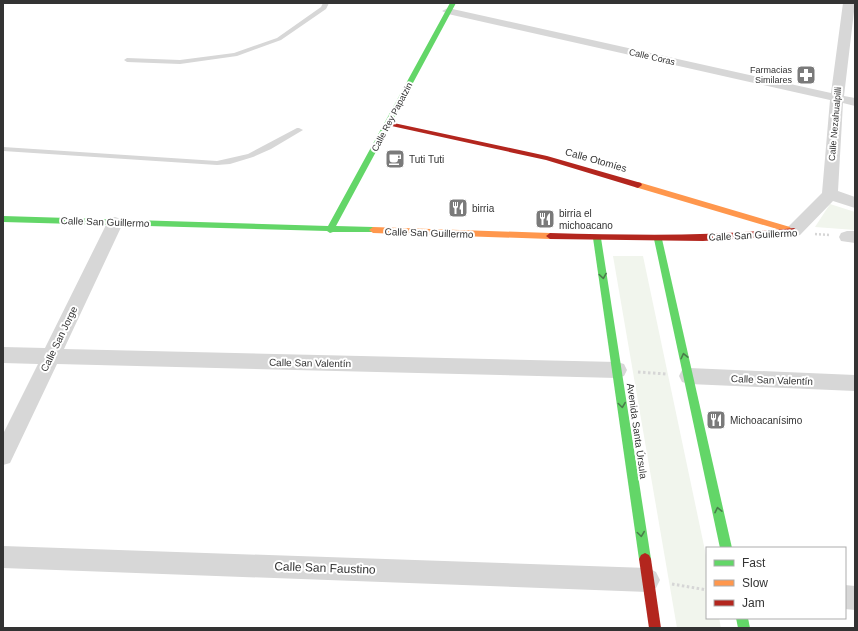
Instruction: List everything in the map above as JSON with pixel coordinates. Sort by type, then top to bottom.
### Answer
[{"type":"street","name":"Calle Nezahualpilli","points":[[830,194],[837,98],[849,3]]},
{"type":"street","name":"Calle Coras","points":[[450,7],[855,102]]},
{"type":"street","name":"Calle Rey Papatzin","points":[[330,230],[450,7]]},
{"type":"street","name":"Calle Otomíes","points":[[388,124],[547,158],[794,231]]},
{"type":"street","points":[[794,231],[830,194],[855,203]]},
{"type":"street","name":"Calle San Guillermo","points":[[3,219],[658,239],[748,237],[794,231]]},
{"type":"street","name":"Calle San Jorge","points":[[3,456],[115,222]]},
{"type":"street","name":"Avenida Santa Úrsula","points":[[597,238],[655,628]]},
{"type":"street","points":[[658,239],[726,547]]},
{"type":"street","name":"Calle San Valentín","points":[[3,355],[617,370]]},
{"type":"street","name":"Calle San Valentín","points":[[689,376],[855,383]]},
{"type":"street","name":"Calle San Faustino","points":[[3,556],[648,580]]},
{"type":"lane","points":[[127,60],[180,62],[235,54],[279,39],[324,8],[326,3]]},
{"type":"lane","points":[[3,149],[217,163],[238,161],[253,156],[299,130]]},
{"type":"path","name":"Calle San Guillermo","points":[[794,231],[851,237]]},
{"type":"path","points":[[617,370],[689,376]]},
{"type":"path","points":[[648,580],[706,590]]},
{"type":"shaded area","points":[[830,204],[855,212],[855,230],[815,227]]},
{"type":"shaded area","points":[[613,256],[643,256],[706,555],[706,619],[719,619],[721,628],[677,628]]},
{"type":"traffic: fast","points":[[330,230],[453,3]]},
{"type":"traffic: fast","points":[[3,219],[373,230]]},
{"type":"traffic: fast","points":[[597,238],[645,559]]},
{"type":"traffic: fast","points":[[658,239],[726,547]]},
{"type":"traffic: fast","points":[[742,619],[744,628]]},
{"type":"traffic: slow","points":[[638,185],[787,229]]},
{"type":"traffic: slow","points":[[373,230],[550,236]]},
{"type":"traffic: jam","points":[[389,124],[547,158],[638,185]]},
{"type":"traffic: jam","points":[[550,236],[703,238],[733,237],[794,231]]},
{"type":"traffic: jam","points":[[645,559],[655,628]]},
{"type":"place","name":"Farmacias Similares","points":[[806,75]]},
{"type":"place","name":"Tuti Tuti","points":[[395,159]]},
{"type":"place","name":"birria","points":[[458,208]]},
{"type":"place","name":"birria el michoacano","points":[[545,219]]},
{"type":"place","name":"Michoacanísimo","points":[[716,420]]}]
